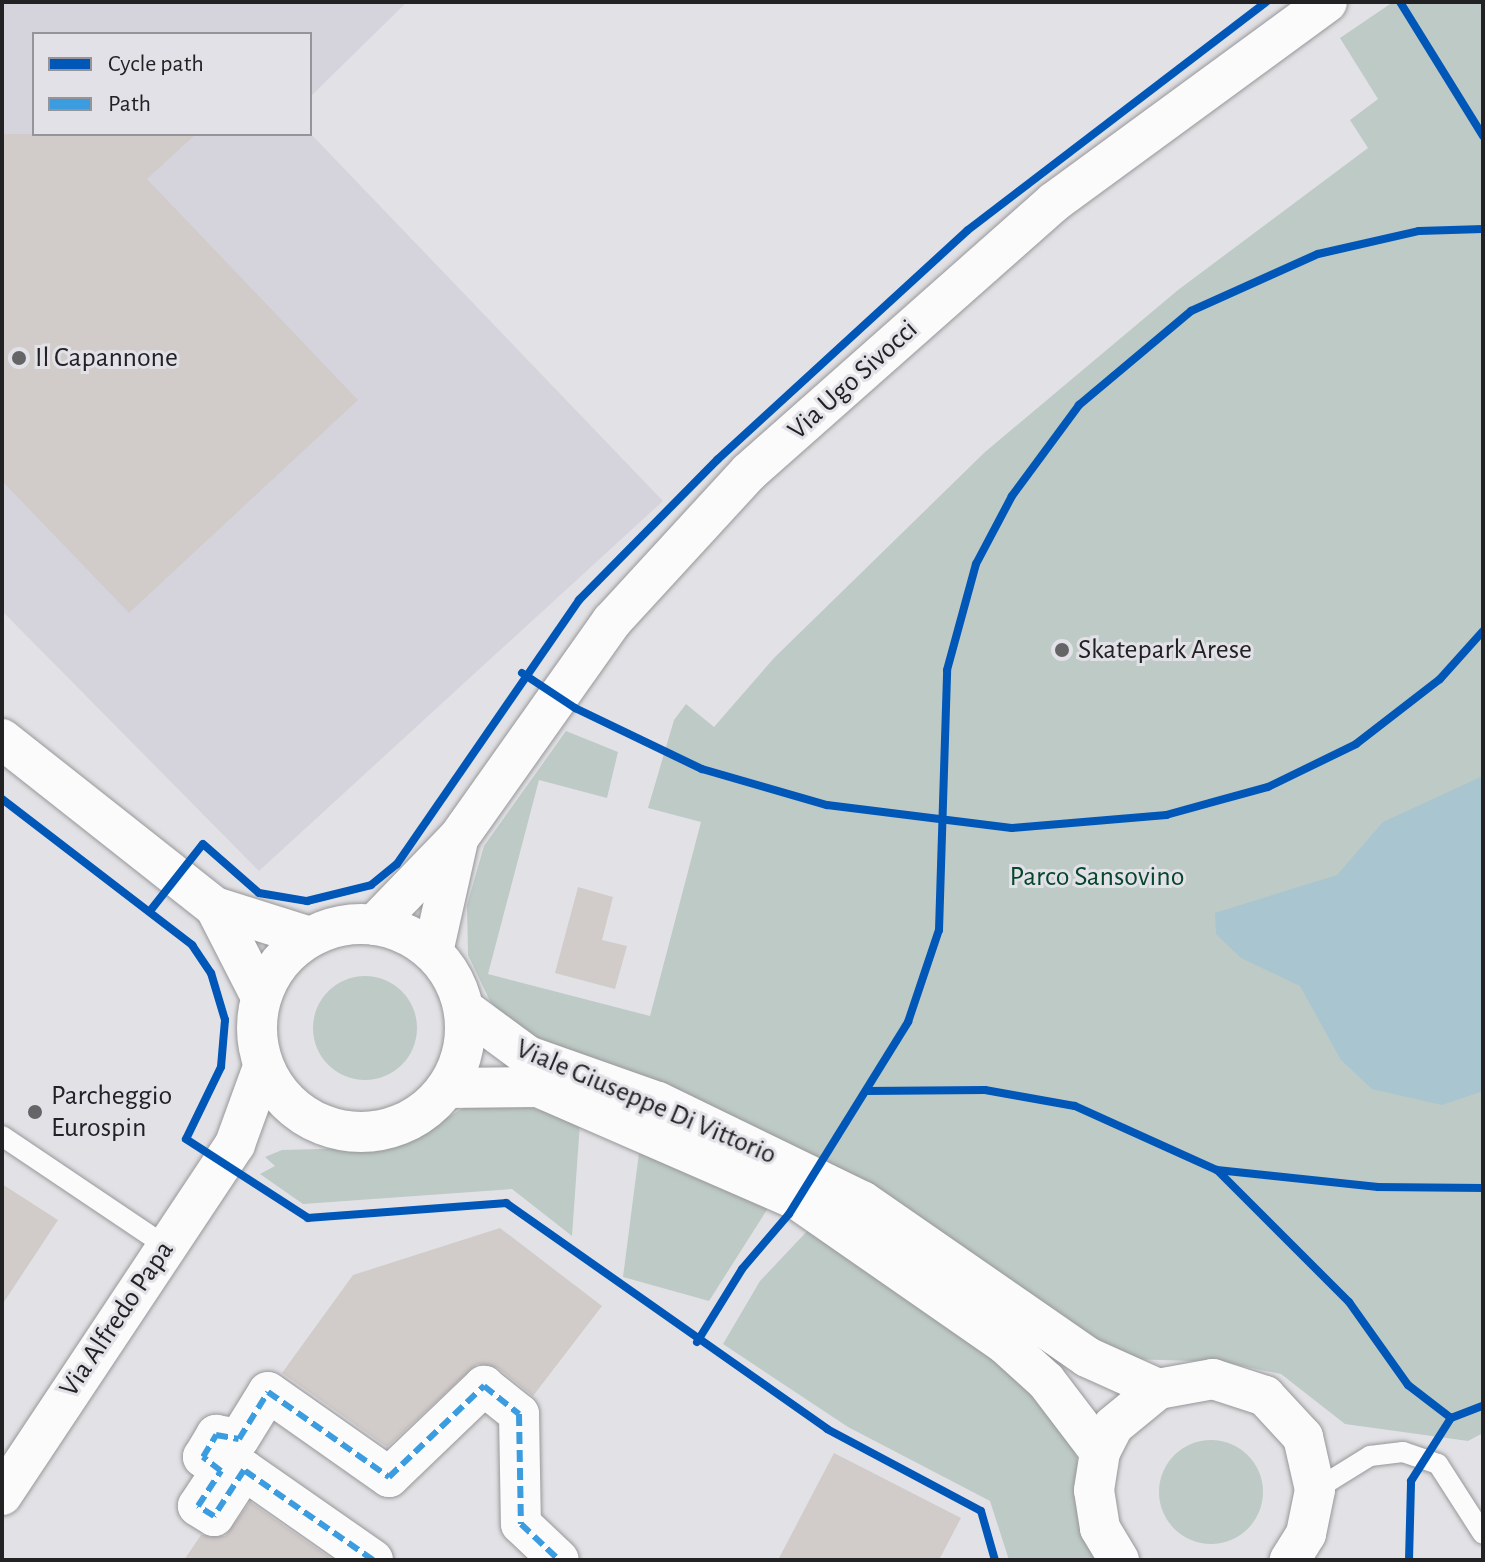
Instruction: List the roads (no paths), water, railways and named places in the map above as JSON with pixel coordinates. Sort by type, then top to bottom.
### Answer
[{"type":"street","name":"Via Ugo Sivocci","points":[[374,925],[459,837],[612,621],[749,472],[1054,202],[1327,2]]},
{"type":"street","points":[[2,739],[215,907],[310,937],[374,925],[433,952],[464,1009],[460,1061],[447,1088],[396,1127],[362,1133],[304,1118],[235,1144]]},
{"type":"street","name":"Via Ugo Sivocci","points":[[433,952],[459,837]]},
{"type":"street","points":[[215,907],[261,997],[263,1067],[304,1118]]},
{"type":"street","points":[[261,997],[280,963],[310,937]]},
{"type":"street","name":"Viale Giuseppe Di Vittorio","points":[[464,1009],[528,1056],[658,1102],[862,1201],[1087,1357],[1158,1389]]},
{"type":"street","name":"Via Alfredo Papa","points":[[2,1495],[235,1144],[263,1067]]},
{"type":"street","name":"Viale Giuseppe Di Vittorio","points":[[447,1088],[484,1082],[538,1087],[798,1200],[1005,1344],[1046,1381],[1100,1452]]},
{"type":"street","points":[[1119,1560],[1100,1528],[1094,1490],[1100,1452],[1113,1426],[1158,1389],[1213,1379],[1265,1396],[1303,1437],[1315,1490],[1303,1551]]},
{"type":"street","points":[[373,1560],[244,1470],[214,1516],[198,1506],[221,1471],[203,1457],[216,1435],[239,1439],[268,1392],[389,1477],[484,1386],[519,1414],[521,1524],[559,1560]]},
{"type":"lane","points":[[2,1136],[166,1246]]},
{"type":"lane","points":[[1315,1490],[1370,1456],[1403,1452],[1438,1464],[1483,1534]]},
{"type":"water","points":[[1483,776],[1483,1091],[1442,1105],[1372,1089],[1341,1060],[1300,986],[1241,958],[1216,934],[1215,913],[1337,875],[1383,822]]},
{"type":"place","name":"Il Capannone","points":[[19,358]]},
{"type":"place","name":"Skatepark Arese","points":[[1062,650]]},
{"type":"place","name":"Parcheggio Eurospin","points":[[35,1112]]},
{"type":"park label","name":"Parco Sansovino","points":[[1097,877]]}]
